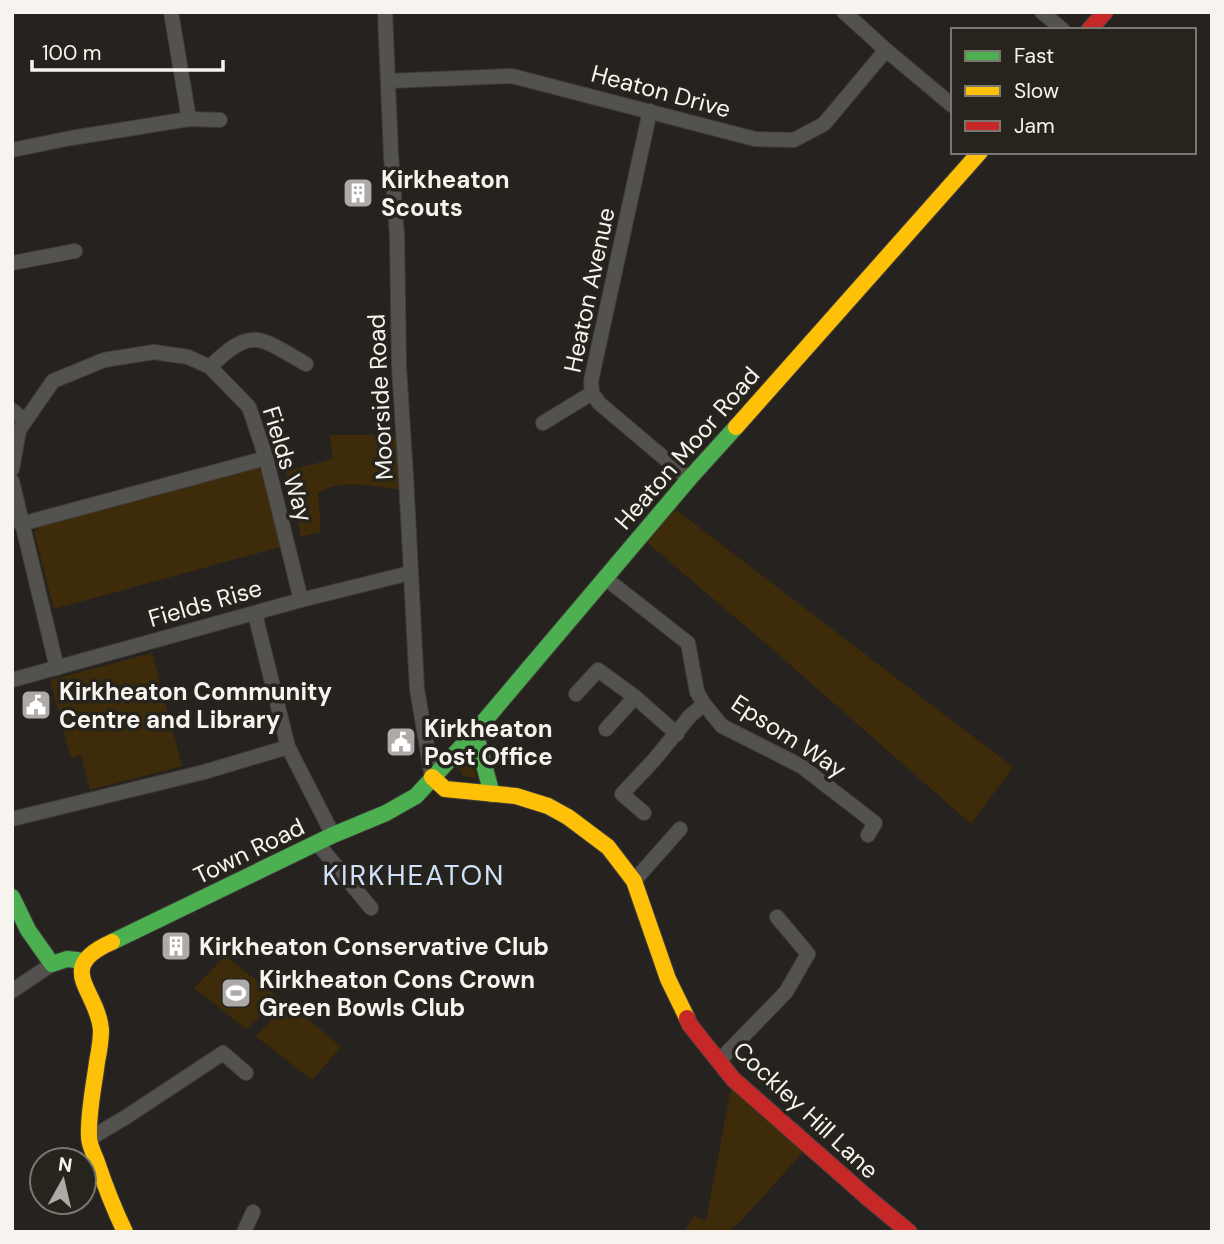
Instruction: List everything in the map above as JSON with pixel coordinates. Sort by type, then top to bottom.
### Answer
[{"type":"street","points":[[171,12],[190,119]]},
{"type":"street","name":"Moorside Road","points":[[385,12],[397,235],[398,368],[407,477],[417,689],[432,777]]},
{"type":"street","points":[[844,12],[951,104]]},
{"type":"street","points":[[1042,12],[1061,28]]},
{"type":"street","points":[[1091,28],[1105,12]]},
{"type":"street","name":"Heaton Drive","points":[[388,80],[512,76],[755,139],[794,140],[824,124],[886,50]]},
{"type":"street","name":"Heaton Avenue","points":[[650,111],[591,381],[592,393],[600,403],[689,479]]},
{"type":"street","points":[[12,150],[190,119],[220,120]]},
{"type":"street","name":"Heaton Moor Road","points":[[432,777],[475,732],[689,479],[978,154]]},
{"type":"street","points":[[12,263],[75,251]]},
{"type":"street","points":[[209,367],[227,349],[244,340],[263,340],[306,364]]},
{"type":"street","name":"Fields Way","points":[[12,469],[19,430],[53,381],[104,360],[153,352],[188,357],[209,367],[249,407],[266,458],[301,600]]},
{"type":"street","points":[[542,425],[592,393]]},
{"type":"street","points":[[12,410],[25,421]]},
{"type":"street","points":[[21,524],[266,458]]},
{"type":"street","points":[[12,481],[57,668]]},
{"type":"street","name":"Fields Rise","points":[[12,680],[301,600],[410,573]]},
{"type":"street","name":"Epsom Way","points":[[605,578],[688,643],[696,692],[722,726],[801,766],[875,823],[868,835]]},
{"type":"street","points":[[255,614],[288,747],[333,835]]},
{"type":"street","points":[[576,694],[598,670],[635,697],[677,734]]},
{"type":"street","points":[[606,729],[635,697]]},
{"type":"street","points":[[644,813],[622,794],[690,716],[704,704]]},
{"type":"street","points":[[475,732],[492,794]]},
{"type":"street","points":[[12,819],[204,772],[288,747]]},
{"type":"street","name":"Cockley Hill Lane","points":[[432,777],[445,789],[516,796],[548,806],[568,817],[608,847],[634,881],[668,979],[690,1025],[743,1088],[909,1232]]},
{"type":"street","name":"Town Road","points":[[85,961],[96,948],[333,835],[386,813],[416,796],[432,777]]},
{"type":"street","points":[[634,881],[680,829]]},
{"type":"street","points":[[317,843],[371,908]]},
{"type":"street","points":[[12,897],[28,930],[52,964]]},
{"type":"street","points":[[719,1062],[786,992],[808,954],[777,917]]},
{"type":"street","points":[[12,991],[52,964],[67,959],[85,961],[82,969],[83,984],[99,1018],[100,1032],[89,1139],[107,1193],[125,1232]]},
{"type":"street","points":[[89,1139],[223,1054],[246,1073]]},
{"type":"street","points":[[244,1232],[253,1212]]},
{"type":"shaded area","points":[[330,435],[397,435],[402,490],[359,485],[327,488],[318,493],[321,532],[301,537],[286,471],[333,459]]},
{"type":"shaded area","points":[[258,468],[265,477],[280,547],[54,609],[34,532],[42,524]]},
{"type":"shaded area","points":[[676,510],[1013,767],[971,824],[644,540]]},
{"type":"shaded area","points":[[152,653],[182,766],[90,790],[81,755],[71,758],[50,680]]},
{"type":"shaded area","points":[[463,759],[473,766],[476,778],[463,776],[459,769]]},
{"type":"shaded area","name":"Kirkheaton Cons Crown Green Bowls Club","points":[[225,956],[279,998],[246,1029],[194,988]]},
{"type":"shaded area","points":[[288,1002],[341,1047],[312,1080],[256,1036]]},
{"type":"shaded area","points":[[731,1088],[804,1151],[728,1232],[684,1232],[694,1216],[706,1221]]},
{"type":"traffic: fast","points":[[112,942],[333,835],[386,813],[416,796],[475,732],[736,427]]},
{"type":"traffic: fast","points":[[475,732],[492,794]]},
{"type":"traffic: fast","points":[[12,897],[28,930],[52,964],[67,959],[85,961]]},
{"type":"traffic: slow","points":[[736,427],[978,154]]},
{"type":"traffic: slow","points":[[432,777],[445,789],[516,796],[548,806],[568,817],[608,847],[634,881],[668,979],[687,1018]]},
{"type":"traffic: slow","points":[[112,942],[94,952],[85,961],[82,971],[83,981],[101,1030],[90,1109],[89,1137],[106,1189],[125,1232]]},
{"type":"traffic: jam","points":[[1091,28],[1105,12]]},
{"type":"traffic: jam","points":[[687,1018],[733,1079],[909,1232]]},
{"type":"place","name":"Kirkheaton Scouts","points":[[358,193]]},
{"type":"place","name":"Kirkheaton Community Centre and Library","points":[[36,705]]},
{"type":"place","name":"Kirkheaton Post Office","points":[[401,742]]},
{"type":"place","name":"Kirkheaton Conservative Club","points":[[176,946]]},
{"type":"place","name":"Kirkheaton Cons Crown Green Bowls Club","points":[[236,993]]},
{"type":"district","name":"KIRKHEATON","points":[[414,875]]}]
